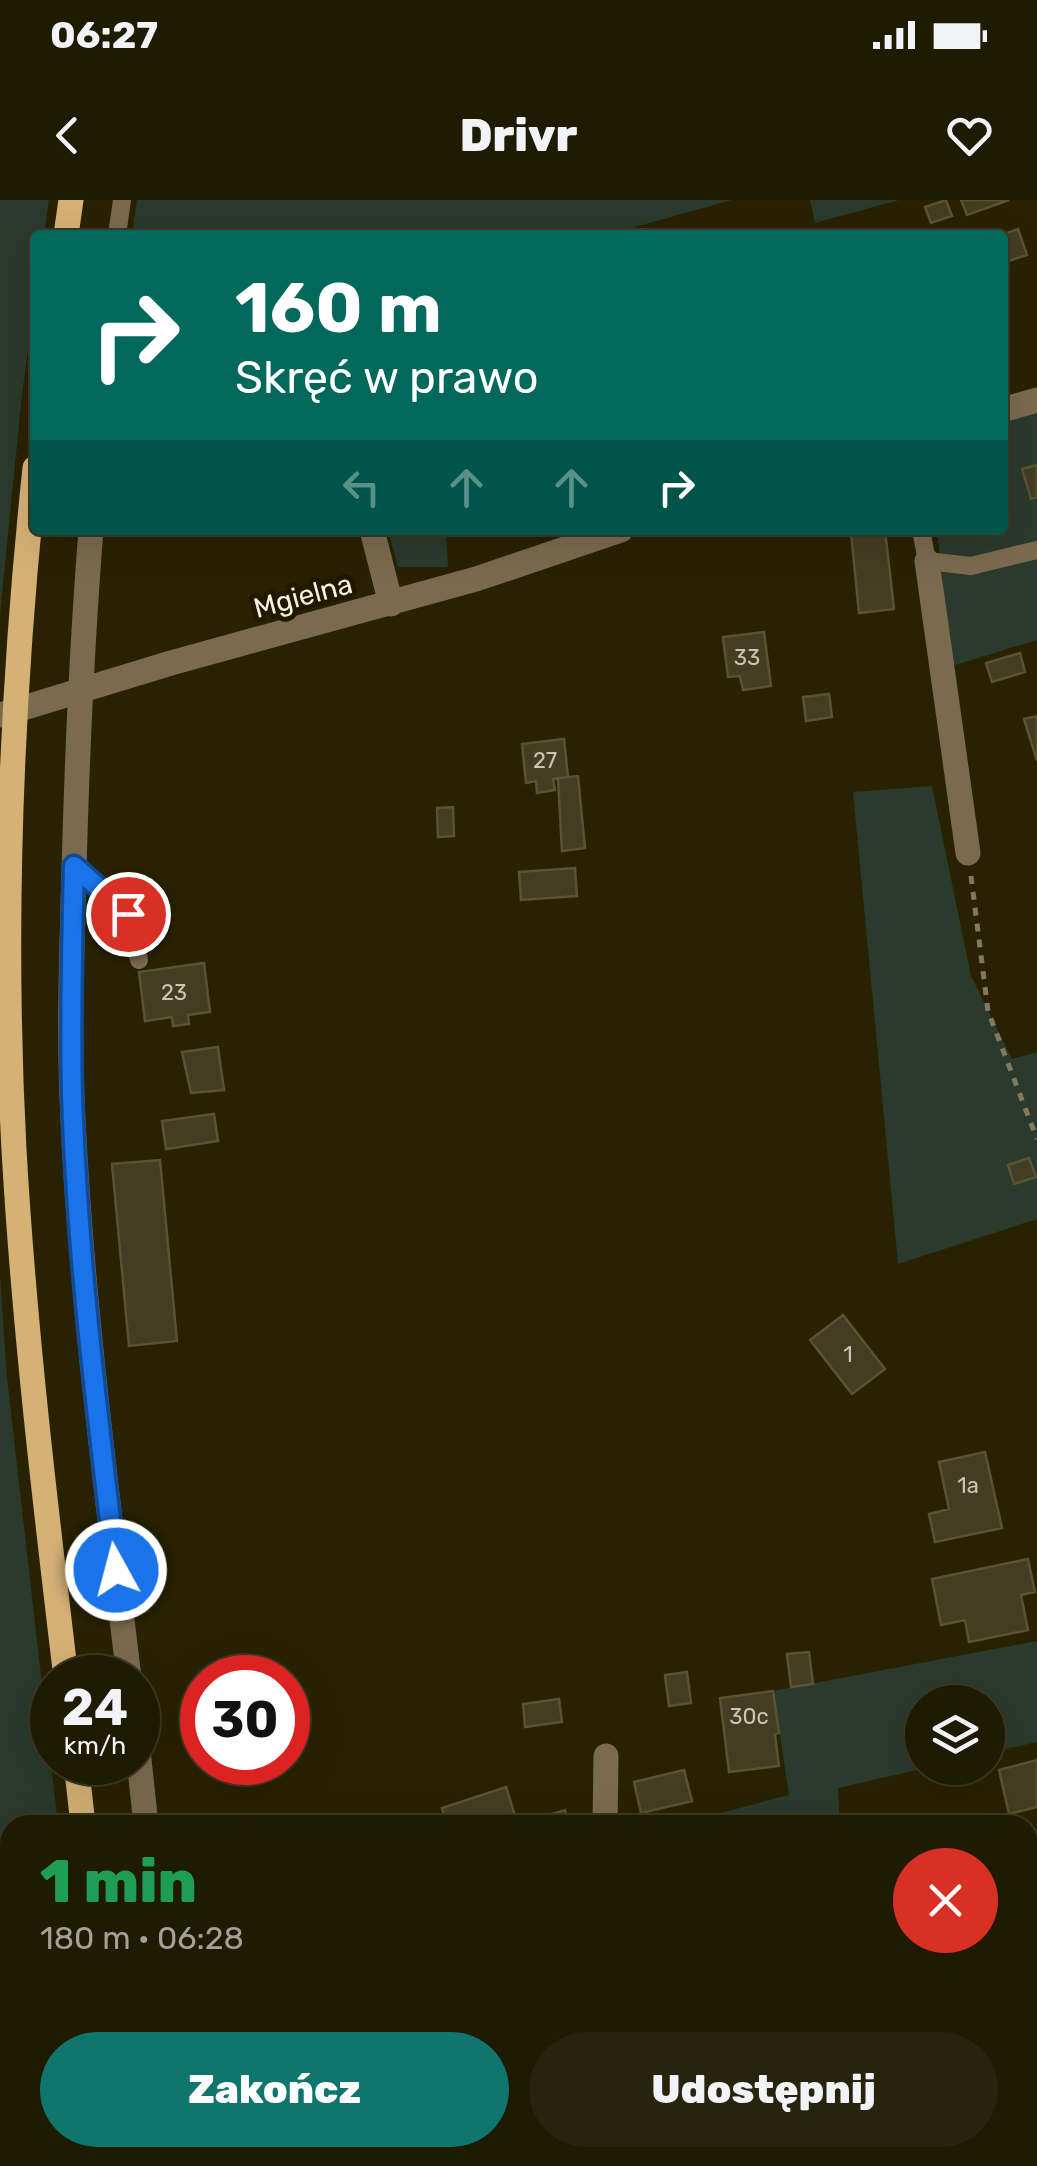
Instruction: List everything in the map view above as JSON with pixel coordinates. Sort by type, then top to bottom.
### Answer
[{"type":"main road","points":[[67,230],[70,200]]},
{"type":"main road","points":[[30,518],[11,784],[14,1145],[28,1343],[63,1655]]},
{"type":"main road","points":[[79,1785],[83,1815]]},
{"type":"street","points":[[1008,408],[1037,400]]},
{"type":"street","points":[[92,535],[83,632],[74,866],[72,1077],[78,1210],[97,1416],[126,1655]]},
{"type":"street","points":[[373,535],[391,604]]},
{"type":"street","name":"Mgielna","points":[[0,715],[171,663],[391,604],[605,535]]},
{"type":"street","points":[[927,561],[968,853]]},
{"type":"street","points":[[605,1815],[606,1756]]},
{"type":"street","points":[[142,1785],[145,1815]]},
{"type":"lane","points":[[118,230],[122,200]]},
{"type":"lane","points":[[922,535],[927,561],[972,566],[1037,550]]},
{"type":"lane","points":[[74,866],[128,914],[138,960]]},
{"type":"path","points":[[968,853],[988,1011],[1037,1140]]},
{"type":"green space","points":[[0,200],[49,200],[45,230],[30,230],[30,337],[0,615]]},
{"type":"green space","points":[[137,200],[732,200],[631,230],[133,230]]},
{"type":"green space","points":[[810,200],[899,200],[815,223]]},
{"type":"green space","points":[[1037,410],[1037,640],[952,666],[938,535],[1008,535],[1008,419]]},
{"type":"green space","points":[[389,535],[446,535],[448,567],[398,567]]},
{"type":"green space","points":[[932,786],[971,976],[1012,1059],[1037,1052],[1037,1219],[898,1264],[853,792]]},
{"type":"green space","points":[[0,1276],[7,1377],[39,1655],[30,1655],[30,1785],[53,1785],[57,1815],[0,1815]]},
{"type":"green space","points":[[1037,1641],[1037,1742],[1005,1749],[1005,1685],[905,1685],[905,1773],[838,1788],[839,1815],[713,1815],[789,1795],[773,1691]]},
{"type":"building","points":[[946,200],[952,216],[931,223],[925,207]]},
{"type":"building","points":[[961,200],[1009,200],[967,215]]},
{"type":"building","points":[[1018,229],[1027,255],[1008,261],[1008,233]]},
{"type":"building","points":[[1037,465],[1037,497],[1031,499],[1022,469]]},
{"type":"building","points":[[851,535],[886,535],[894,609],[859,613]]},
{"type":"building","points":[[764,632],[771,686],[743,690],[740,676],[728,677],[723,637]]},
{"type":"building","points":[[1020,653],[1025,672],[992,682],[986,663]]},
{"type":"building","points":[[829,694],[832,717],[806,721],[803,697]]},
{"type":"building","points":[[1037,716],[1037,761],[1024,719]]},
{"type":"building","points":[[564,739],[568,777],[553,779],[555,790],[537,793],[536,781],[526,783],[522,744]]},
{"type":"building","points":[[578,776],[585,848],[562,851],[558,778]]},
{"type":"building","points":[[453,807],[454,836],[438,837],[437,808]]},
{"type":"building","points":[[575,868],[577,896],[521,900],[519,872]]},
{"type":"building","points":[[204,963],[210,1012],[188,1015],[189,1024],[173,1026],[172,1017],[145,1021],[139,972]]},
{"type":"building","points":[[218,1047],[224,1090],[191,1093],[182,1052]]},
{"type":"building","points":[[214,1114],[218,1141],[166,1149],[162,1121]]},
{"type":"building","points":[[1029,1158],[1036,1177],[1014,1184],[1008,1165]]},
{"type":"building","points":[[160,1160],[177,1341],[129,1346],[112,1164]]},
{"type":"building","points":[[843,1315],[885,1369],[852,1394],[810,1340]]},
{"type":"building","points":[[985,1452],[1002,1528],[935,1542],[929,1514],[949,1509],[939,1462]]},
{"type":"building","points":[[1028,1559],[1035,1592],[1021,1595],[1028,1630],[969,1642],[965,1620],[941,1625],[932,1579]]},
{"type":"building","points":[[809,1652],[813,1684],[791,1687],[787,1654]]},
{"type":"building","points":[[687,1672],[691,1703],[669,1706],[665,1675]]},
{"type":"building","points":[[773,1691],[779,1766],[729,1772],[720,1698]]},
{"type":"building","points":[[559,1699],[562,1722],[525,1727],[523,1704]]},
{"type":"building","points":[[1037,1760],[1037,1807],[1009,1814],[1002,1785],[1005,1768]]},
{"type":"building","points":[[684,1770],[692,1801],[641,1813],[634,1782]]},
{"type":"building","points":[[506,1787],[515,1815],[444,1815],[442,1808]]},
{"type":"route","points":[[116,1570],[78,1210],[72,1094],[74,866],[128,914]]}]
